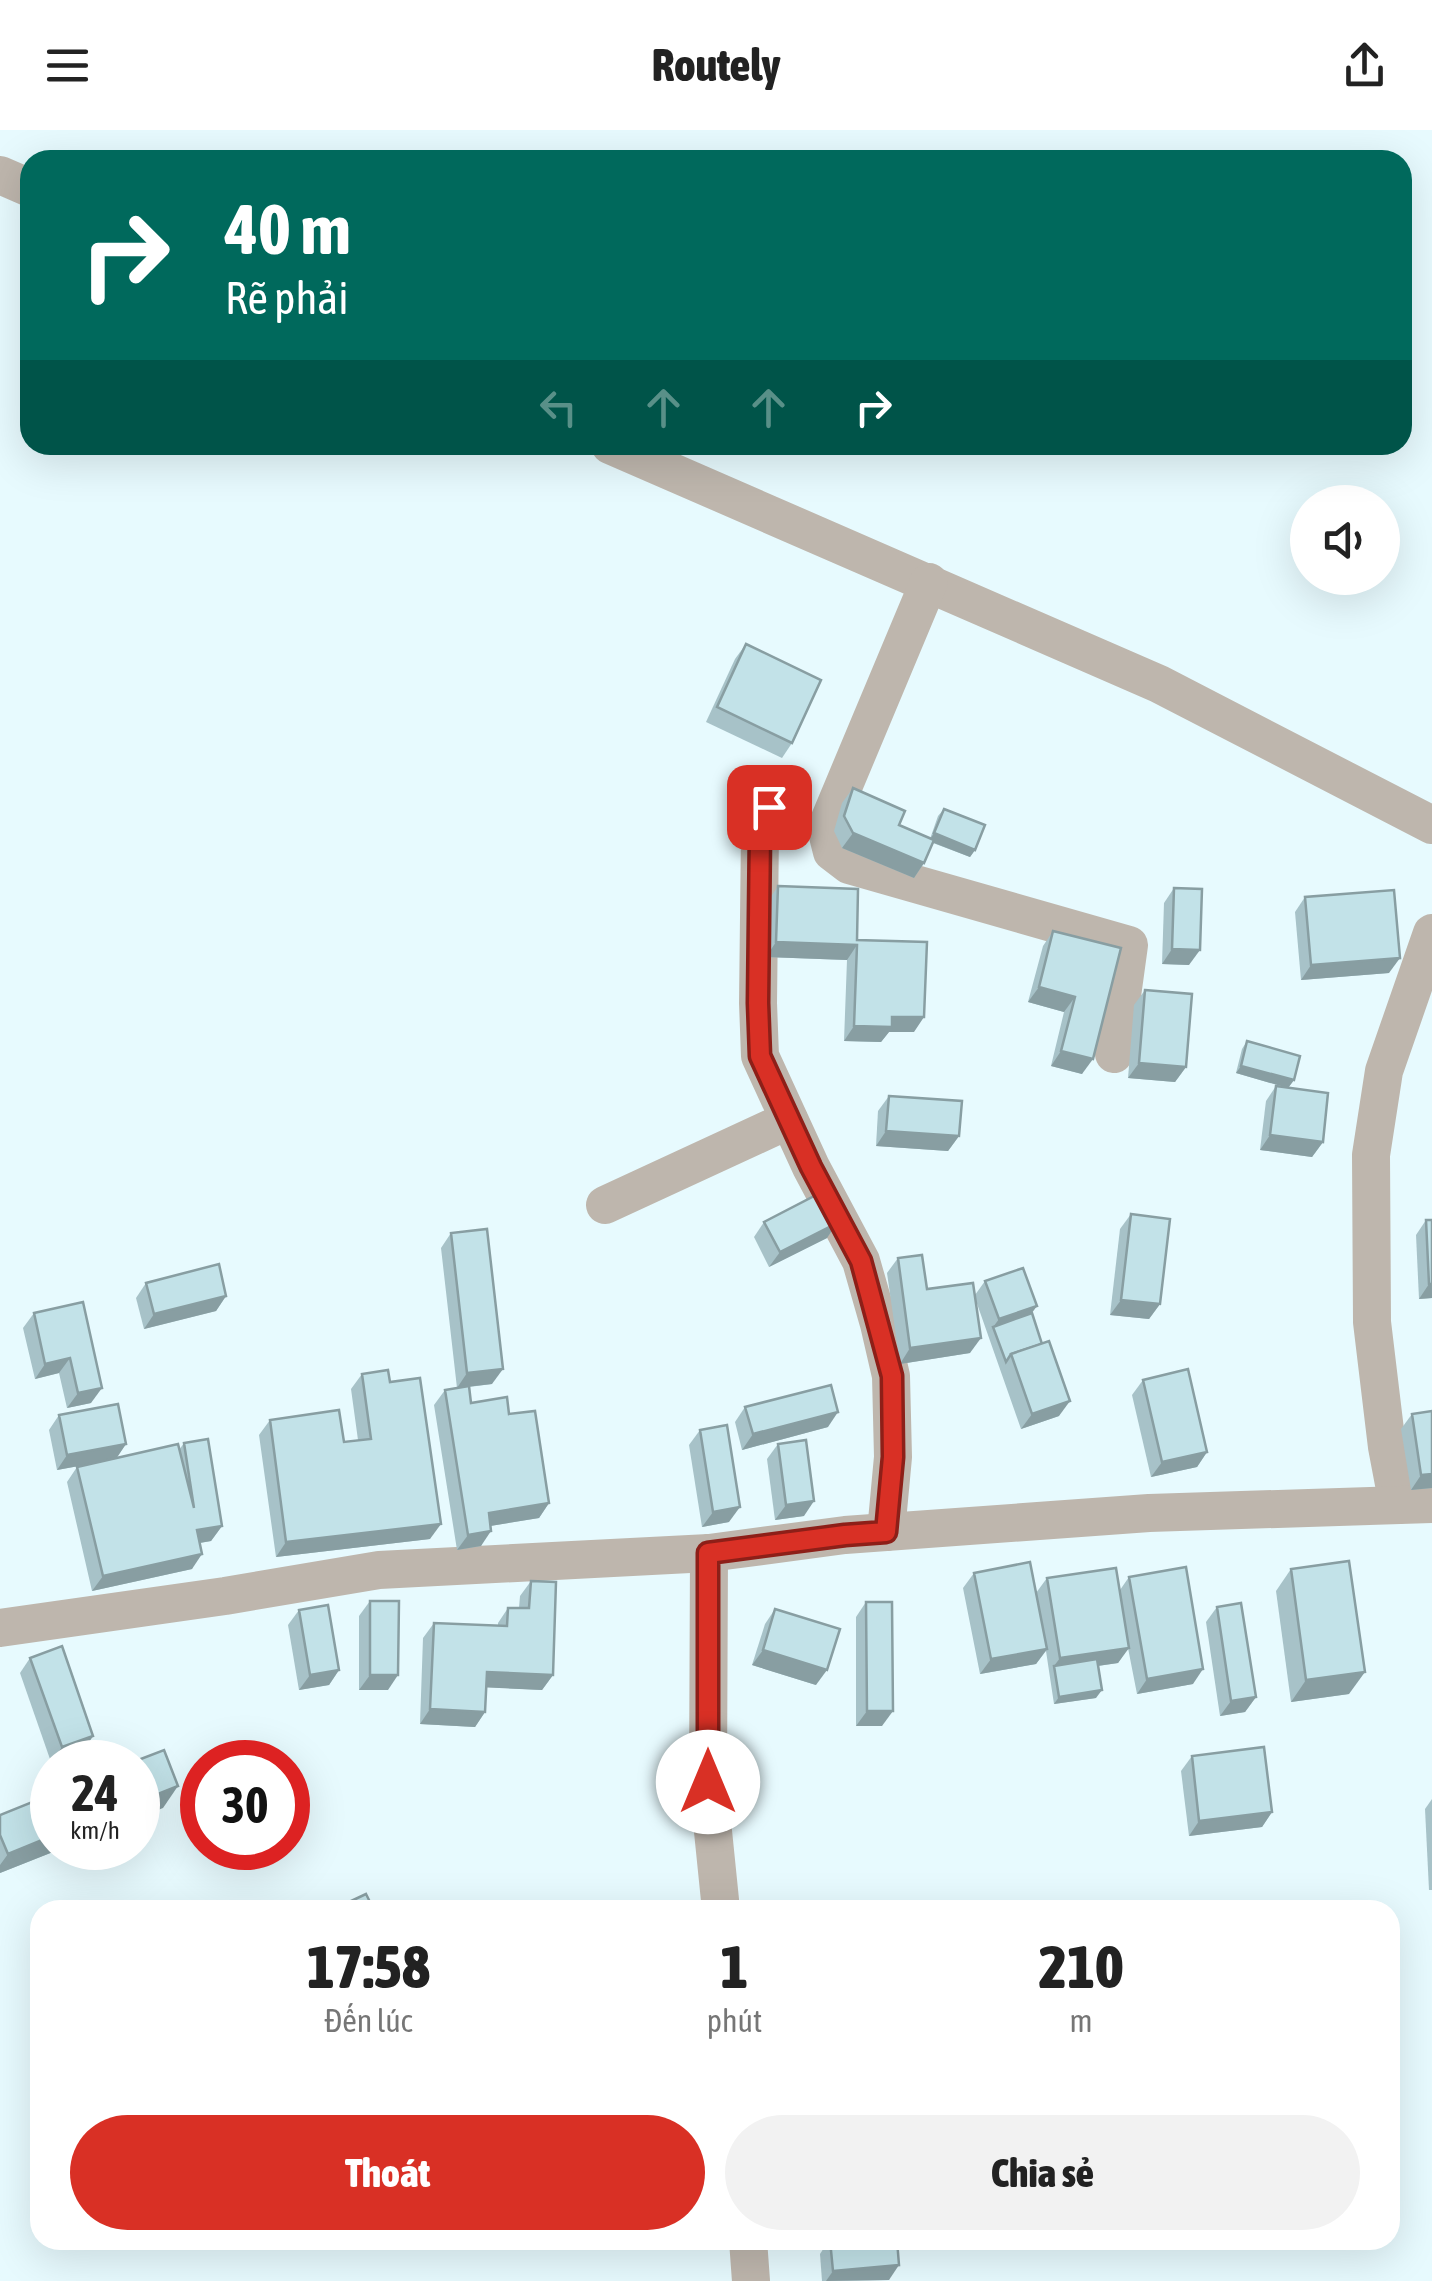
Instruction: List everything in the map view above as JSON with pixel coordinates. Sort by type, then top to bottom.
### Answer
[{"type":"street","points":[[633,455],[1159,684],[1432,825]]},
{"type":"street","points":[[929,582],[826,828],[832,852],[849,865],[1130,945],[1114,1054]]},
{"type":"street","points":[[769,807],[760,832],[760,1056],[811,1167],[861,1261],[892,1376],[893,1457],[886,1532]]},
{"type":"street","points":[[0,1628],[380,1570],[708,1553],[845,1535],[1149,1514],[1415,1504],[1387,1447],[1372,1322],[1371,1155],[1384,1071],[1432,933]]},
{"type":"street","points":[[606,1205],[789,1120]]},
{"type":"street","points":[[708,1553],[708,1782],[720,1900]]},
{"type":"street","points":[[749,2250],[751,2281]]},
{"type":"building","points":[[746,644],[821,680],[792,743],[717,707]]},
{"type":"building","points":[[853,788],[905,811],[899,825],[934,840],[924,863],[853,833],[844,816]]},
{"type":"building","points":[[944,809],[985,825],[975,850],[934,833]]},
{"type":"building","points":[[778,886],[858,889],[857,940],[927,942],[924,1017],[892,1017],[892,1027],[854,1026],[857,945],[776,942]]},
{"type":"building","points":[[1174,888],[1202,889],[1200,950],[1172,949]]},
{"type":"building","points":[[1394,890],[1400,958],[1311,965],[1305,897]]},
{"type":"building","points":[[1053,931],[1121,948],[1093,1059],[1061,1051],[1075,997],[1039,987]]},
{"type":"building","points":[[1145,990],[1192,994],[1186,1067],[1139,1063]]},
{"type":"building","points":[[1247,1041],[1300,1056],[1294,1080],[1241,1066]]},
{"type":"building","points":[[1276,1086],[1328,1093],[1323,1142],[1270,1135]]},
{"type":"building","points":[[889,1096],[962,1101],[959,1136],[886,1131]]},
{"type":"building","points":[[822,1192],[837,1223],[780,1252],[764,1222]]},
{"type":"building","points":[[1131,1214],[1170,1219],[1160,1304],[1121,1300]]},
{"type":"building","points":[[1426,1220],[1432,1220],[1432,1284],[1429,1284]]},
{"type":"building","points":[[487,1229],[503,1369],[467,1373],[451,1233]]},
{"type":"building","points":[[922,1255],[927,1289],[973,1283],[981,1338],[910,1348],[898,1258]]},
{"type":"building","points":[[219,1264],[226,1296],[154,1314],[146,1283]]},
{"type":"building","points":[[1023,1268],[1037,1306],[999,1319],[985,1281]]},
{"type":"building","points":[[83,1302],[102,1388],[78,1393],[70,1358],[45,1364],[34,1313]]},
{"type":"building","points":[[1032,1313],[1042,1344],[1011,1354],[1006,1362],[993,1327]]},
{"type":"building","points":[[1049,1341],[1070,1401],[1032,1414],[1011,1354]]},
{"type":"building","points":[[1188,1369],[1207,1452],[1162,1462],[1143,1380]]},
{"type":"building","points":[[388,1370],[390,1382],[420,1378],[441,1524],[286,1542],[270,1420],[339,1410],[344,1442],[371,1439],[362,1374]]},
{"type":"building","points":[[831,1385],[838,1412],[753,1434],[745,1407]]},
{"type":"building","points":[[469,1386],[471,1403],[507,1397],[509,1414],[535,1411],[549,1503],[489,1513],[491,1531],[468,1535],[445,1390]]},
{"type":"building","points":[[118,1404],[126,1444],[67,1455],[59,1415]]},
{"type":"building","points":[[1432,1411],[1432,1474],[1421,1475],[1412,1414]]},
{"type":"building","points":[[727,1425],[740,1507],[713,1512],[700,1430]]},
{"type":"building","points":[[208,1439],[222,1526],[197,1530],[202,1554],[103,1576],[77,1467],[178,1444],[194,1508],[184,1443]]},
{"type":"building","points":[[806,1440],[814,1501],[786,1505],[778,1444]]},
{"type":"building","points":[[1349,1561],[1365,1672],[1306,1680],[1291,1569]]},
{"type":"building","points":[[1030,1562],[1047,1649],[991,1659],[974,1573]]},
{"type":"building","points":[[1186,1567],[1203,1669],[1147,1679],[1129,1577]]},
{"type":"building","points":[[1116,1568],[1129,1648],[1060,1658],[1047,1578]]},
{"type":"building","points":[[531,1581],[556,1582],[553,1675],[487,1672],[485,1712],[430,1709],[434,1623],[507,1626],[508,1608],[529,1608]]},
{"type":"building","points":[[370,1601],[399,1601],[398,1675],[370,1675]]},
{"type":"building","points":[[866,1602],[892,1602],[893,1711],[867,1711]]},
{"type":"building","points":[[1241,1603],[1256,1697],[1231,1701],[1217,1607]]},
{"type":"building","points":[[328,1605],[339,1670],[310,1675],[299,1610]]},
{"type":"building","points":[[775,1609],[840,1629],[827,1670],[763,1650]]},
{"type":"building","points":[[62,1646],[93,1736],[59,1740],[30,1658]]},
{"type":"building","points":[[1097,1659],[1102,1690],[1059,1697],[1054,1666]]},
{"type":"building","points":[[1264,1747],[1272,1812],[1199,1821],[1192,1756]]},
{"type":"building","points":[[164,1750],[178,1786],[160,1793],[160,1752]]},
{"type":"building","points":[[30,1803],[30,1845],[8,1854],[0,1835],[0,1815]]},
{"type":"building","points":[[831,2250],[898,2250],[899,2265],[833,2271]]},
{"type":"route","points":[[708,1782],[708,1553],[886,1532],[893,1457],[892,1376],[861,1261],[811,1167],[760,1056],[760,832],[769,807]]}]
